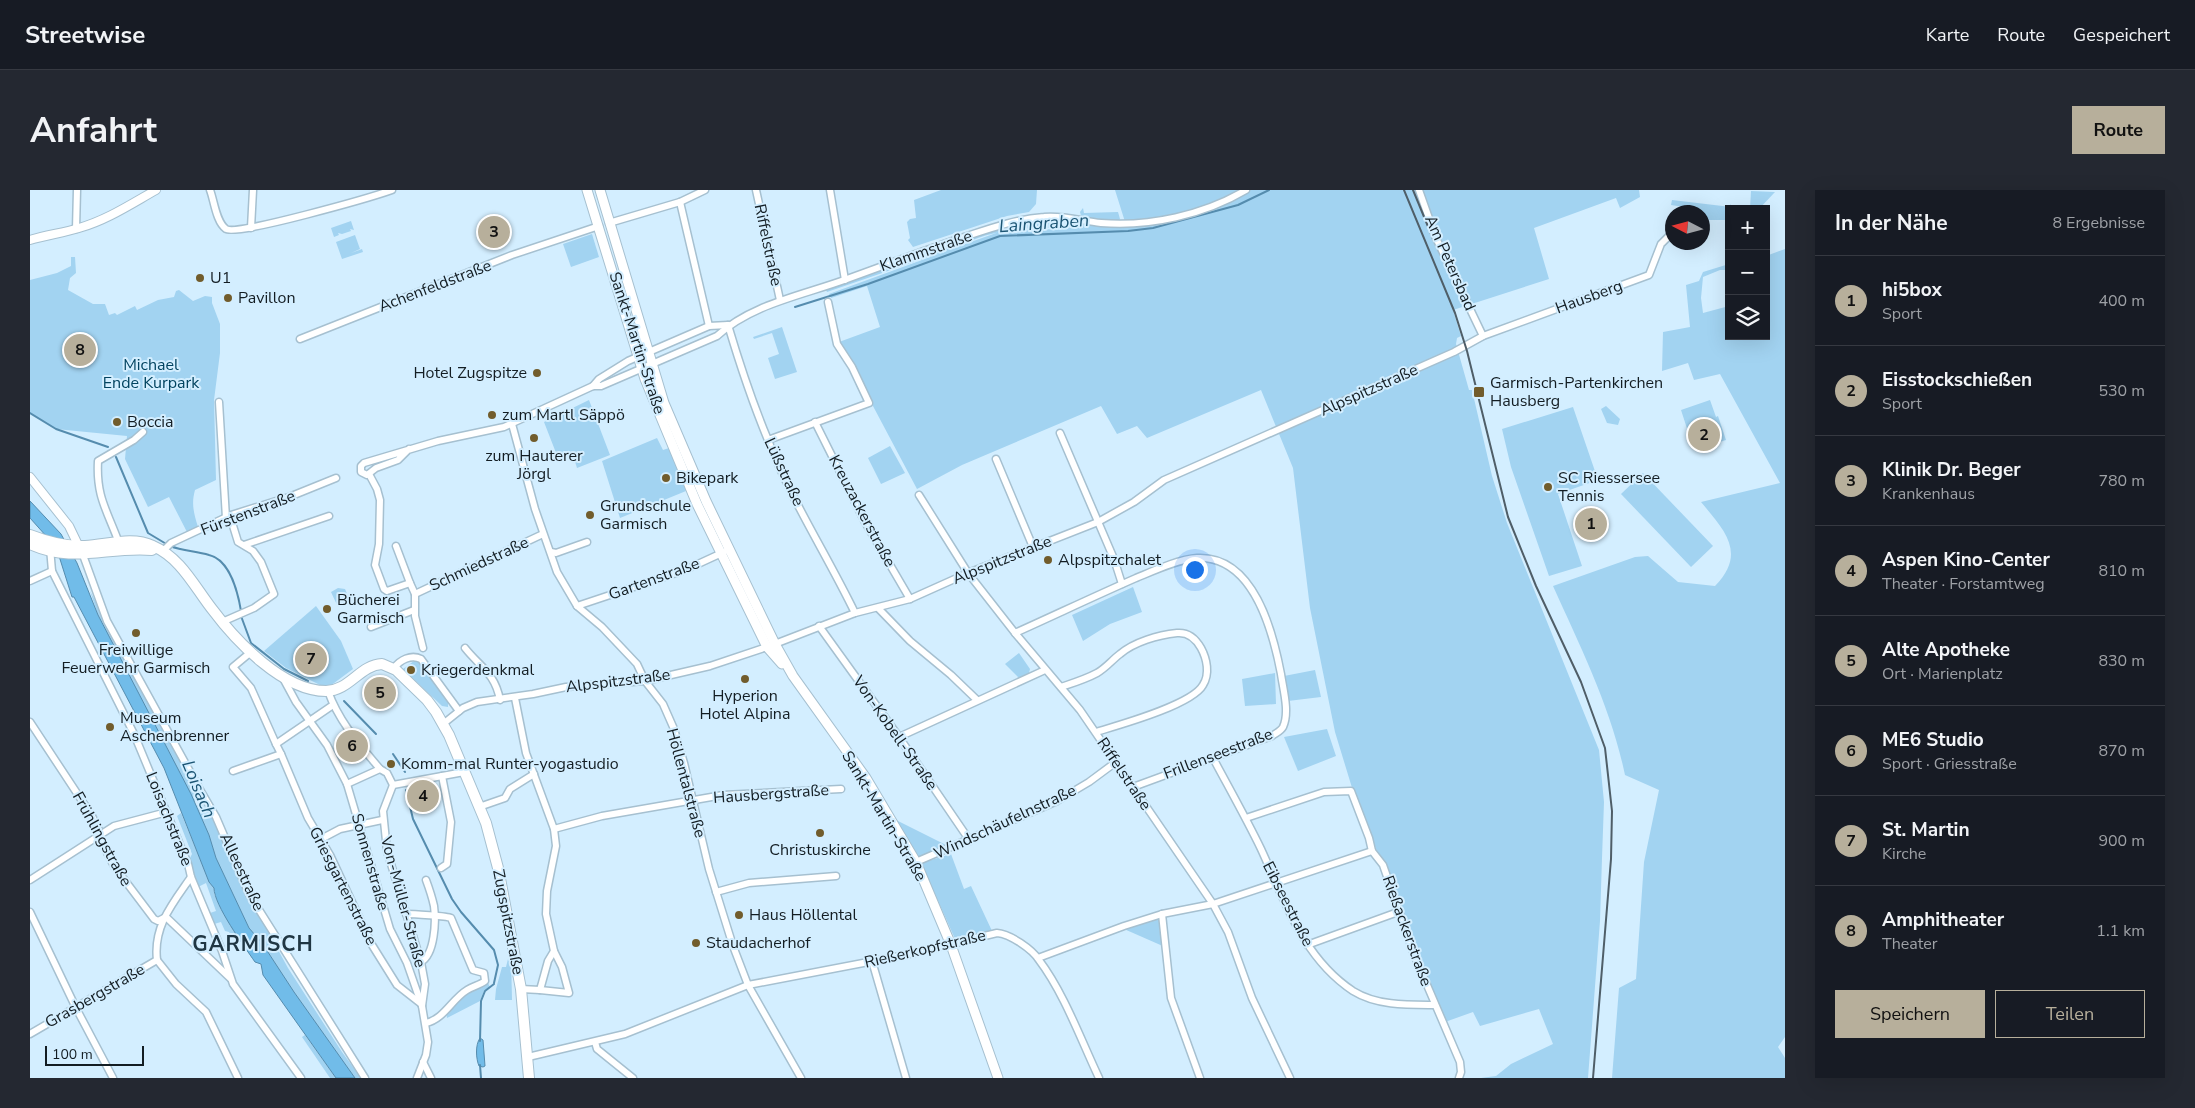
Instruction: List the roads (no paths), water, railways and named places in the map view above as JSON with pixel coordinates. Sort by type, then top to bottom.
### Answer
[{"type":"main road","name":"Sankt-Martin-Straße","points":[[587,190],[642,368],[692,493],[725,551]]},
{"type":"main road","name":"Sankt-Martin-Straße","points":[[600,190],[671,422],[725,551],[771,646],[866,778],[916,862],[951,945],[998,1078]]},
{"type":"main road","points":[[30,535],[48,545]]},
{"type":"main road","points":[[76,550],[119,542],[141,542],[152,546],[180,566],[222,622],[251,652],[281,675],[308,689],[338,688],[378,664],[386,664],[394,668]]},
{"type":"main road","points":[[30,544],[76,550],[138,549],[162,552]]},
{"type":"main road","name":"Zugspitzstraße","points":[[394,668],[427,700],[443,724],[489,833],[498,868],[521,989],[529,1078]]},
{"type":"street","points":[[76,229],[77,190]]},
{"type":"street","points":[[30,240],[76,229],[120,211],[156,190]]},
{"type":"street","points":[[210,190],[220,222],[225,228],[234,231],[392,190]]},
{"type":"street","points":[[251,228],[253,190]]},
{"type":"street","points":[[609,223],[680,202],[705,190]]},
{"type":"street","name":"Riffelstraße","points":[[756,190],[780,300]]},
{"type":"street","points":[[830,190],[845,280]]},
{"type":"street","name":"Klammstraße","points":[[593,386],[601,386],[717,336],[728,325],[780,300],[845,280],[907,256],[1016,220],[1046,216],[1101,223],[1149,222],[1202,209],[1231,199],[1246,190]]},
{"type":"street","name":"Am Petersbad","points":[[1419,190],[1436,238],[1483,336]]},
{"type":"street","points":[[680,202],[709,326]]},
{"type":"street","name":"Achenfeldstraße","points":[[300,339],[512,255],[599,226]]},
{"type":"street","name":"Hausberg","points":[[1483,336],[1648,275],[1661,244],[1665,240]]},
{"type":"street","points":[[768,440],[870,402],[852,367],[837,344],[828,302]]},
{"type":"street","name":"Klammstraße","points":[[409,449],[398,460],[376,468],[369,474],[364,474],[360,470],[364,463],[409,449],[438,440],[512,424],[593,386],[599,379],[628,361],[709,326],[728,325]]},
{"type":"street","name":"Lüßstraße","points":[[728,325],[768,440],[855,613]]},
{"type":"street","name":"Alpspitzstraße","points":[[443,724],[459,711],[477,702],[515,698],[566,687],[645,681],[710,666],[771,646],[855,613],[910,599],[968,573],[1098,522],[1134,502],[1164,480],[1459,349],[1483,336]]},
{"type":"street","points":[[219,402],[228,517],[238,542],[253,551],[261,562],[274,594],[246,612],[222,622]]},
{"type":"street","name":"Kreuzackerstraße","points":[[815,422],[866,522],[910,599]]},
{"type":"street","name":"Höllentalstraße","points":[[512,424],[543,534],[557,572],[578,606],[622,647],[637,664],[645,681],[663,704],[674,729],[684,764],[716,892],[748,985],[801,1078]]},
{"type":"street","points":[[119,542],[100,500],[97,478],[98,461],[134,440],[143,432]]},
{"type":"street","points":[[1060,433],[1114,559],[1122,584]]},
{"type":"street","points":[[996,459],[1033,547]]},
{"type":"street","points":[[369,474],[379,494],[379,544],[375,566],[384,589],[391,591],[410,583]]},
{"type":"street","name":"Alleestraße","points":[[30,477],[69,526],[76,550],[107,621],[198,788],[216,817],[249,894],[365,1078]]},
{"type":"street","name":"Fürstenstraße","points":[[162,552],[171,544],[228,517],[289,497],[336,478]]},
{"type":"street","name":"Riffelstraße","points":[[919,495],[968,573],[1015,634],[1061,687],[1096,732],[1213,904],[1228,932],[1252,998],[1290,1078]]},
{"type":"street","points":[[244,546],[329,516]]},
{"type":"street","name":"Schmiedstraße","points":[[415,594],[543,534]]},
{"type":"street","points":[[551,552],[556,553],[586,542]]},
{"type":"street","name":"Loisachstraße","points":[[48,545],[52,571],[134,734],[188,864],[191,877],[222,951],[230,978],[243,1000],[265,1026],[301,1078]]},
{"type":"street","points":[[396,546],[415,594],[414,610],[424,648]]},
{"type":"street","name":"Gartenstraße","points":[[578,606],[685,570],[725,551]]},
{"type":"street","name":"Frillenseestraße","points":[[1015,634],[1122,584],[1152,572],[1197,558],[1215,561],[1230,567],[1242,578],[1263,609],[1269,624],[1282,683],[1285,719],[1282,729],[1272,736],[1133,787]]},
{"type":"street","points":[[30,581],[52,571]]},
{"type":"street","points":[[878,608],[910,641],[978,700]]},
{"type":"street","points":[[371,627],[414,610]]},
{"type":"street","name":"Von-Kobell-Straße","points":[[819,626],[899,737],[970,841]]},
{"type":"street","points":[[1061,687],[1097,673],[1121,653],[1148,639],[1178,633],[1194,638],[1206,659],[1207,673],[1203,685],[1197,692],[1170,708],[1096,732]]},
{"type":"street","points":[[465,648],[475,656],[492,678],[496,685],[497,700]]},
{"type":"street","points":[[251,652],[233,667],[251,688],[276,744],[311,722],[333,705],[338,688]]},
{"type":"street","points":[[394,668],[401,660],[414,656],[421,659],[459,711]]},
{"type":"street","points":[[899,737],[1045,670]]},
{"type":"street","name":"Sonnenstraße","points":[[281,675],[296,702],[326,745],[347,784],[390,929],[407,963],[422,1006]]},
{"type":"street","points":[[515,698],[526,753],[554,829],[556,846],[546,891],[546,914],[554,951],[562,967],[569,993],[521,989]]},
{"type":"street","points":[[333,705],[351,734],[380,769],[387,772],[393,785],[464,772]]},
{"type":"street","name":"Frühlingstraße","points":[[30,722],[92,816],[114,866],[152,918],[158,921],[166,917],[230,978]]},
{"type":"street","name":"Griesgartenstraße","points":[[276,744],[308,818],[321,839],[372,945],[397,985],[422,1006]]},
{"type":"street","points":[[233,771],[281,754]]},
{"type":"street","name":"Eibseestraße","points":[[1213,758],[1246,818],[1307,945],[1335,977],[1355,992],[1389,1003],[1435,1005]]},
{"type":"street","name":"Windschäufelnstraße","points":[[916,862],[970,841],[1057,801],[1089,782],[1116,762]]},
{"type":"street","points":[[347,784],[380,769]]},
{"type":"street","points":[[479,807],[505,798],[510,789],[534,774]]},
{"type":"street","points":[[441,868],[447,864],[451,822],[442,776]]},
{"type":"street","name":"Von-Müller-Straße","points":[[393,785],[383,811],[382,820],[387,851],[421,962],[425,984],[422,1006],[428,1042],[417,1078]]},
{"type":"street","name":"Hausbergstraße","points":[[554,829],[602,816],[723,795],[841,789]]},
{"type":"street","name":"Rießackerstraße","points":[[1246,818],[1324,792],[1351,791],[1372,851],[1383,865],[1398,912],[1460,1062],[1460,1075]]},
{"type":"street","points":[[30,880],[114,826],[167,812]]},
{"type":"street","points":[[321,839],[340,829],[360,823],[382,820]]},
{"type":"street","points":[[1099,1078],[1063,1002],[1038,958],[1162,914],[1213,904],[1276,881],[1372,851]]},
{"type":"street","points":[[716,892],[749,883],[836,876]]},
{"type":"street","name":"Grasbergstraße","points":[[30,1034],[157,960],[157,934],[161,923],[177,895],[191,877]]},
{"type":"street","points":[[421,962],[430,952],[434,916],[432,897],[426,880]]},
{"type":"street","points":[[30,912],[76,1008],[113,1078]]},
{"type":"street","points":[[1307,945],[1398,912]]},
{"type":"street","points":[[406,914],[446,915],[453,920],[473,970],[484,973],[485,980],[467,990],[442,1015],[426,1023]]},
{"type":"street","points":[[1162,914],[1171,998],[1200,1078]]},
{"type":"street","name":"Rießerkopfstraße","points":[[528,1057],[595,1042],[645,1026],[748,985],[951,945],[993,934],[1005,934],[1038,958]]},
{"type":"street","points":[[540,990],[548,962],[554,951]]},
{"type":"street","points":[[157,960],[176,984],[206,1012],[238,1078]]},
{"type":"street","points":[[872,961],[906,1078]]},
{"type":"street","points":[[595,1042],[597,1049],[633,1078]]},
{"type":"street","points":[[423,1062],[432,1078]]},
{"type":"waterway","name":"Laingraben","points":[[795,307],[868,284],[1000,236],[1128,231],[1153,228],[1238,205],[1269,190]]},
{"type":"waterway","points":[[30,413],[56,429],[108,447]]},
{"type":"waterway","points":[[116,457],[148,533],[168,545]]},
{"type":"waterway","points":[[170,546],[209,555],[222,563],[232,578],[241,611]]},
{"type":"waterway","points":[[241,616],[251,643],[284,669],[308,681]]},
{"type":"waterway","points":[[344,701],[376,734]]},
{"type":"waterway","points":[[393,754],[405,772]]},
{"type":"waterway","points":[[406,790],[413,819],[452,899],[494,950],[498,965],[494,983]]},
{"type":"waterway","points":[[480,1041],[481,1001],[485,991],[494,984]]},
{"type":"waterway","points":[[480,1065],[481,1078]]},
{"type":"railway","points":[[1404,190],[1455,313],[1467,351],[1508,517],[1536,586],[1581,682],[1605,748],[1612,811],[1611,859],[1593,1078]]},
{"type":"railway","points":[[1413,190],[1434,241]]},
{"type":"place","name":"Klinik Dr. Beger","points":[[494,232]]},
{"type":"place","name":"U1","points":[[200,278]]},
{"type":"place","name":"Pavillon","points":[[228,298]]},
{"type":"place","name":"Amphitheater","points":[[80,350]]},
{"type":"place","name":"Hotel Zugspitze","points":[[537,373]]},
{"type":"place","name":"Garmisch-Partenkirchen Hausberg","points":[[1479,392]]},
{"type":"place","name":"zum Martl Säppö","points":[[492,415]]},
{"type":"place","name":"Boccia","points":[[117,422]]},
{"type":"place","name":"Eisstockschießen","points":[[1704,435]]},
{"type":"place","name":"zum Hauterer Jörgl","points":[[534,438]]},
{"type":"place","name":"Bikepark","points":[[666,478]]},
{"type":"place","name":"SC Riessersee Tennis","points":[[1548,487]]},
{"type":"place","name":"Grundschule Garmisch","points":[[590,515]]},
{"type":"place","name":"hi5box","points":[[1591,524]]},
{"type":"place","name":"Alpspitzchalet","points":[[1048,560]]},
{"type":"place","name":"Bücherei Garmisch","points":[[327,609]]},
{"type":"place","name":"Freiwillige Feuerwehr Garmisch","points":[[136,633]]},
{"type":"place","name":"St. Martin","points":[[311,659]]},
{"type":"place","name":"Kriegerdenkmal","points":[[411,670]]},
{"type":"place","name":"Hyperion Hotel Alpina","points":[[745,679]]},
{"type":"place","name":"Alte Apotheke","points":[[380,693]]},
{"type":"place","name":"Museum Aschenbrenner","points":[[110,727]]},
{"type":"place","name":"ME6 Studio","points":[[352,746]]},
{"type":"place","name":"Komm-mal Runter-yogastudio","points":[[391,764]]},
{"type":"place","name":"Aspen Kino-Center","points":[[423,796]]},
{"type":"place","name":"Christuskirche","points":[[820,833]]},
{"type":"place","name":"Haus Höllental","points":[[739,915]]},
{"type":"place","name":"Staudacherhof","points":[[696,943]]},
{"type":"district","name":"GARMISCH","points":[[253,944]]},
{"type":"park label","name":"Michael Ende Kurpark","points":[[151,374]]},
{"type":"water label","name":"Loisach","points":[[199,789]]}]
